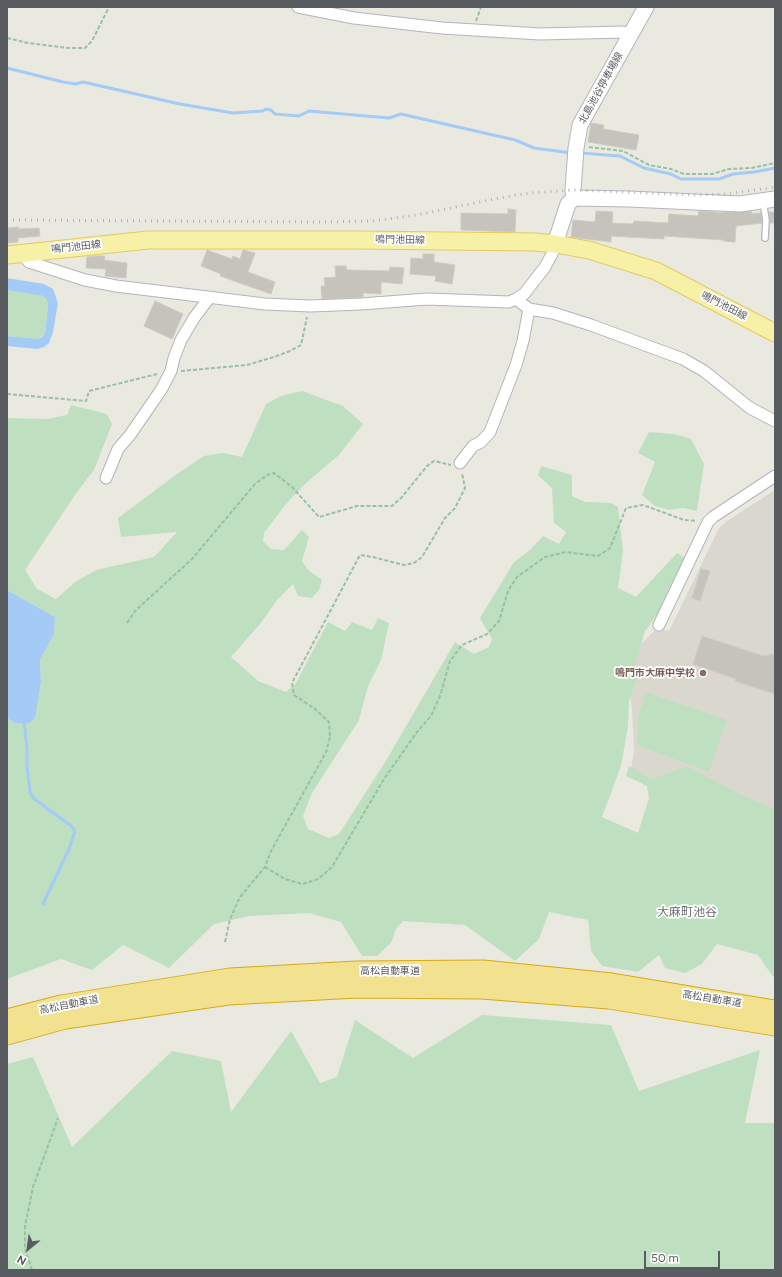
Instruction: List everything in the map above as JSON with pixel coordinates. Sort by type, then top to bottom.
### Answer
[{"type":"highway","name":"高松自動車道","points":[[7,1019],[61,1004],[230,978],[357,971],[483,970],[612,983],[775,1010]]},
{"type":"highway","name":"高松自動車道","points":[[7,1035],[65,1019],[228,995],[357,988],[482,989],[609,999],[775,1026]]},
{"type":"main road","name":"北島池谷停車場線","points":[[574,198],[572,190],[580,125],[646,7]]},
{"type":"main road","points":[[556,244],[568,204],[574,198],[740,204],[769,200]]},
{"type":"main road","name":"鳴門池田線","points":[[14,254],[148,240],[358,240],[535,242],[556,244],[589,250],[656,271],[775,332]]},
{"type":"street","points":[[298,7],[354,18],[442,28],[540,34],[623,32],[631,34]]},
{"type":"street","points":[[14,254],[29,262],[86,280],[116,286],[265,304],[310,306],[427,299],[509,302],[524,294],[544,267],[556,244]]},
{"type":"street","points":[[106,478],[118,449],[130,435],[161,390],[171,371],[181,340],[194,318],[209,298]]},
{"type":"street","points":[[516,299],[529,309],[553,313],[591,325],[683,359],[704,371],[750,408],[775,420]]},
{"type":"street","points":[[460,463],[473,446],[481,442],[490,432],[516,365],[523,341],[529,309]]},
{"type":"street","points":[[659,625],[708,522],[713,517],[775,476]]},
{"type":"lane","points":[[765,238],[769,200]]},
{"type":"path","points":[[7,38],[28,43],[69,48],[85,48],[92,41],[109,7]]},
{"type":"path","points":[[576,151],[599,147],[623,151],[649,165],[671,169],[684,174],[712,174],[730,169],[752,168],[775,163]]},
{"type":"path","points":[[127,623],[135,611],[192,559],[255,484],[267,475],[274,473],[292,487],[319,517],[356,506],[392,506],[402,497],[427,466],[434,461],[452,465],[460,463],[465,488],[455,508],[445,518],[422,557],[414,563],[404,565],[360,555],[292,683],[294,696],[315,708],[329,722],[330,737],[326,752],[271,851],[265,867],[240,897],[230,919],[225,942]]},
{"type":"path","points":[[265,867],[285,879],[302,884],[318,878],[332,867],[364,810],[384,779],[417,732],[431,716],[440,696],[450,661],[462,645],[487,634],[500,621],[508,591],[517,577],[545,557],[566,552],[598,556],[610,548],[626,508],[643,505],[684,520],[708,522]]},
{"type":"path","points":[[32,1270],[25,1250],[25,1226],[32,1187],[58,1118]]},
{"type":"shaded area","name":"鳴門市大麻中学校","points":[[775,490],[775,851],[668,793],[631,770],[634,751],[632,710],[631,701],[627,696],[636,649],[657,628],[669,631],[719,528],[727,521]]},
{"type":"green space","points":[[7,290],[43,296],[47,300],[48,306],[45,333],[39,339],[7,336]]},
{"type":"green space","points":[[302,391],[343,406],[363,424],[339,455],[306,483],[286,504],[264,533],[263,541],[271,549],[284,550],[302,530],[309,537],[302,561],[308,570],[322,580],[319,590],[312,598],[298,596],[293,584],[277,600],[260,624],[231,657],[258,681],[286,692],[296,683],[328,622],[345,631],[352,622],[372,630],[378,618],[389,623],[381,660],[368,686],[359,720],[312,793],[303,816],[308,829],[329,838],[339,834],[384,764],[455,642],[474,654],[489,647],[492,639],[480,618],[514,562],[530,550],[543,536],[559,544],[566,532],[554,523],[552,488],[538,475],[541,466],[572,475],[572,496],[585,502],[611,503],[618,507],[623,551],[618,588],[636,597],[677,553],[685,558],[657,615],[645,631],[633,670],[639,674],[629,699],[628,726],[621,766],[602,817],[638,833],[649,798],[647,786],[626,776],[629,766],[652,779],[687,766],[739,794],[775,809],[775,978],[758,955],[717,944],[702,964],[685,973],[665,968],[659,955],[638,972],[602,966],[591,951],[588,920],[549,912],[539,939],[515,961],[465,925],[403,921],[396,929],[391,943],[377,956],[362,956],[341,922],[309,913],[249,916],[214,924],[169,968],[123,945],[92,970],[61,959],[7,979],[7,718],[15,723],[41,681],[40,660],[54,634],[55,617],[7,590],[7,418],[47,419],[67,415],[71,405],[107,414],[112,424],[94,470],[77,492],[25,570],[37,589],[56,599],[75,582],[96,570],[154,557],[177,532],[121,537],[118,518],[204,456],[223,453],[242,457],[266,404],[281,396]]},
{"type":"green space","points":[[649,432],[674,434],[691,439],[704,464],[697,511],[683,508],[669,510],[655,506],[642,495],[655,462],[638,453]]},
{"type":"green space","points":[[646,692],[727,720],[709,772],[637,745],[638,717]]},
{"type":"green space","points":[[482,1015],[611,1025],[639,1091],[760,1050],[745,1123],[775,1123],[775,1270],[7,1270],[7,1064],[33,1057],[72,1147],[172,1051],[221,1061],[231,1112],[291,1031],[320,1083],[337,1077],[355,1020],[413,1058]]},
{"type":"water","points":[[7,278],[44,284],[53,289],[58,303],[53,332],[49,343],[44,347],[37,349],[7,346],[7,336],[39,339],[43,336],[45,333],[48,306],[47,300],[43,296],[7,290]]},
{"type":"water","points":[[7,590],[55,617],[54,634],[40,660],[41,681],[35,718],[29,723],[15,723],[7,718]]},
{"type":"building","points":[[591,123],[604,125],[603,129],[639,135],[636,150],[588,142]]},
{"type":"building","points":[[508,209],[516,210],[515,232],[461,230],[461,213],[508,214]]},
{"type":"building","points":[[596,211],[613,212],[612,223],[633,224],[634,221],[668,223],[669,214],[698,216],[699,211],[716,213],[751,211],[752,214],[761,213],[762,223],[736,226],[735,242],[664,236],[664,239],[611,236],[611,242],[571,237],[573,220],[595,222]]},
{"type":"building","points":[[769,212],[775,212],[775,223],[770,223]]},
{"type":"building","points":[[18,227],[18,229],[39,228],[40,236],[18,238],[18,242],[7,243],[7,228]]},
{"type":"building","points":[[207,250],[232,259],[233,256],[240,259],[243,250],[255,253],[248,272],[275,282],[271,294],[220,276],[221,274],[201,266]]},
{"type":"building","points":[[423,254],[434,254],[434,262],[455,265],[452,284],[435,281],[436,276],[410,274],[411,258],[423,259]]},
{"type":"building","points":[[105,256],[104,260],[127,263],[126,278],[105,276],[106,269],[86,268],[87,257]]},
{"type":"building","points":[[335,266],[346,266],[347,270],[389,271],[390,267],[404,268],[402,284],[381,282],[381,294],[363,293],[363,297],[322,299],[321,286],[325,286],[324,278],[336,277]]},
{"type":"building","points":[[155,301],[183,314],[172,339],[144,326]]},
{"type":"building","points":[[701,569],[710,571],[700,601],[692,598]]},
{"type":"building","points":[[702,636],[763,656],[775,654],[775,694],[735,681],[736,679],[693,664]]},
{"type":"waterway","points":[[7,68],[63,82],[76,84],[83,82],[180,104],[233,113],[263,111],[266,109],[271,110],[275,114],[299,116],[309,111],[389,118],[401,114],[515,140],[534,148],[572,153]]},
{"type":"waterway","points":[[580,153],[620,156],[644,168],[671,174],[681,179],[719,179],[733,174],[775,168]]},
{"type":"waterway","points":[[24,720],[30,792],[33,798],[70,825],[75,831],[69,849],[43,904]]},
{"type":"railway","points":[[7,220],[372,221],[417,215],[530,193],[573,190],[697,195],[728,194],[775,187]]},
{"type":"place","name":"鳴門市大麻中学校","points":[[703,673]]},
{"type":"district","name":"大麻町池谷","points":[[687,912]]}]
